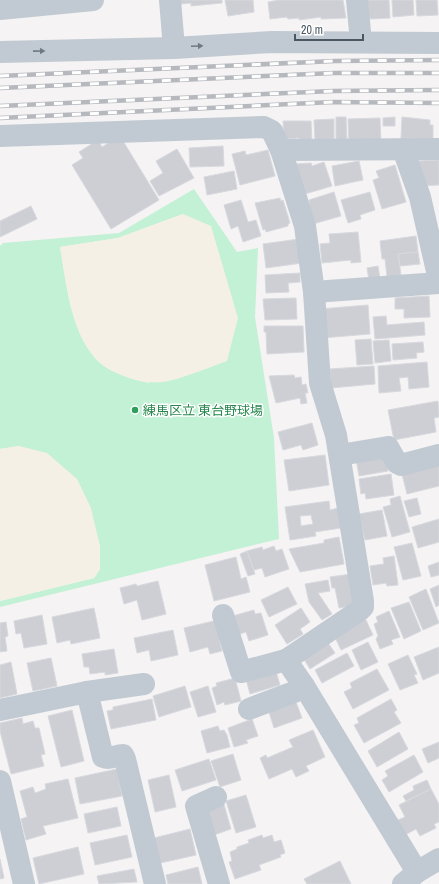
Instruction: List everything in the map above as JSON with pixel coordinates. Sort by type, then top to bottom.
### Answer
[{"type":"street","points":[[0,9],[93,0]]},
{"type":"street","points":[[170,0],[174,48]]},
{"type":"street","points":[[357,0],[361,42]]},
{"type":"street","points":[[0,52],[174,48],[272,42],[439,43]]},
{"type":"street","points":[[0,136],[264,127],[272,131],[281,150],[305,226],[314,292],[320,383],[336,435],[340,455],[363,607],[286,660],[240,672],[223,615]]},
{"type":"street","points":[[403,149],[420,198],[439,280]]},
{"type":"street","points":[[281,150],[439,149]]},
{"type":"street","points":[[314,292],[439,283]]},
{"type":"street","points":[[340,455],[388,447],[397,463],[401,465],[439,455]]},
{"type":"street","points":[[286,660],[304,686],[412,880],[439,859]]},
{"type":"street","points":[[0,710],[87,692],[144,684]]},
{"type":"street","points":[[249,709],[294,692],[304,686]]},
{"type":"street","points":[[87,692],[103,757],[106,758],[123,755],[125,759],[155,884]]},
{"type":"street","points":[[0,781],[24,884]]},
{"type":"street","points":[[216,797],[196,806],[219,884]]},
{"type":"green space","name":"練馬区立 東台野球場","points":[[194,189],[237,252],[258,248],[255,317],[274,438],[279,539],[0,607],[0,601],[94,578],[100,569],[100,546],[19,446],[0,449],[0,246],[3,243],[119,233]],"holes":[[[183,214],[149,383],[129,378],[110,370],[99,362],[90,351],[82,338],[71,308],[60,247],[118,238]]]},
{"type":"sand","points":[[183,214],[211,226],[238,318],[227,361],[170,381],[153,382],[132,379],[100,363],[81,336],[71,307],[60,247],[118,238]]},
{"type":"sand","points":[[19,446],[47,453],[77,479],[91,508],[100,546],[100,569],[94,578],[0,601],[0,449]]},
{"type":"building","points":[[180,0],[222,0],[222,3],[191,6],[191,3],[181,4]]},
{"type":"building","points":[[225,0],[253,0],[254,12],[228,16]]},
{"type":"building","points":[[279,0],[343,0],[346,18],[321,19],[321,17],[299,20],[299,18],[288,19],[287,17],[270,19],[268,2]]},
{"type":"building","points":[[363,0],[389,0],[390,18],[371,19],[364,13]]},
{"type":"building","points":[[392,0],[413,0],[414,15],[393,17]]},
{"type":"building","points":[[416,0],[437,0],[438,15],[417,16]]},
{"type":"building","points":[[336,117],[346,117],[347,141],[336,141]]},
{"type":"building","points":[[395,117],[395,126],[383,126],[383,118]]},
{"type":"building","points":[[402,117],[430,120],[430,125],[433,125],[433,139],[401,138]]},
{"type":"building","points":[[380,118],[381,143],[349,144],[348,119]]},
{"type":"building","points":[[334,119],[334,139],[315,140],[314,120]]},
{"type":"building","points":[[283,121],[311,121],[312,144],[299,145],[299,138],[284,139]]},
{"type":"building","points":[[120,136],[159,200],[111,229],[72,165],[83,158],[79,152],[98,140],[102,147]]},
{"type":"building","points":[[223,146],[224,166],[190,167],[189,148]]},
{"type":"building","points":[[177,149],[194,178],[159,196],[150,181],[163,173],[156,161]]},
{"type":"building","points":[[268,150],[275,176],[240,185],[232,154],[245,151],[246,155]]},
{"type":"building","points":[[439,160],[439,185],[419,186],[418,161]]},
{"type":"building","points":[[359,161],[363,180],[335,186],[332,166]]},
{"type":"building","points":[[324,162],[332,186],[305,194],[296,164],[311,163],[312,166]]},
{"type":"building","points":[[395,165],[406,202],[382,209],[373,180],[379,178],[376,171]]},
{"type":"building","points":[[234,171],[237,189],[207,195],[204,177]]},
{"type":"building","points":[[334,192],[341,216],[313,224],[308,206],[310,205],[309,200]]},
{"type":"building","points":[[370,192],[375,210],[360,215],[361,219],[348,223],[341,200]]},
{"type":"building","points":[[280,198],[281,201],[283,200],[290,223],[288,226],[266,232],[265,229],[263,230],[255,203]]},
{"type":"building","points":[[241,200],[248,222],[256,220],[261,236],[243,242],[238,226],[231,229],[224,205]]},
{"type":"building","points":[[31,206],[37,219],[0,237],[0,221]]},
{"type":"building","points":[[358,232],[361,262],[351,263],[351,260],[322,263],[320,244],[330,243],[329,234]]},
{"type":"building","points":[[416,236],[418,252],[398,254],[401,275],[387,277],[385,259],[382,259],[380,241]]},
{"type":"building","points":[[299,239],[302,263],[266,268],[263,244]]},
{"type":"building","points":[[418,252],[420,264],[400,266],[398,254]]},
{"type":"building","points":[[378,266],[381,285],[370,286],[367,268]]},
{"type":"building","points":[[300,273],[300,282],[288,283],[289,292],[266,293],[265,275]]},
{"type":"building","points":[[429,296],[430,317],[404,318],[404,309],[395,309],[395,298]]},
{"type":"building","points":[[296,298],[297,319],[265,320],[263,299]]},
{"type":"building","points":[[368,305],[370,334],[322,338],[320,309]]},
{"type":"building","points":[[386,316],[387,325],[424,322],[425,335],[375,339],[373,317]]},
{"type":"building","points":[[264,326],[303,326],[304,352],[267,354],[266,332],[264,332]]},
{"type":"building","points":[[371,339],[373,364],[357,365],[355,340]]},
{"type":"building","points":[[389,340],[391,361],[375,363],[373,341]]},
{"type":"building","points":[[423,342],[424,352],[416,353],[417,358],[393,360],[392,344]]},
{"type":"building","points":[[427,362],[429,387],[409,389],[408,377],[399,378],[401,391],[379,393],[378,366]]},
{"type":"building","points":[[374,366],[375,384],[331,388],[330,369]]},
{"type":"building","points":[[294,375],[295,378],[301,377],[302,385],[306,384],[308,393],[305,393],[307,403],[301,404],[300,398],[276,403],[269,376]]},
{"type":"building","points":[[438,401],[439,417],[434,418],[436,432],[394,440],[388,410]]},
{"type":"building","points":[[312,423],[318,445],[303,450],[301,445],[283,450],[278,432]]},
{"type":"building","points":[[385,450],[388,471],[359,476],[356,459]]},
{"type":"building","points":[[325,455],[329,485],[289,491],[284,460]]},
{"type":"building","points":[[439,461],[439,486],[407,494],[401,470]]},
{"type":"building","points":[[391,474],[394,495],[366,499],[365,493],[361,494],[359,479]]},
{"type":"building","points":[[400,496],[410,532],[392,537],[383,507],[391,505],[390,499]]},
{"type":"building","points":[[417,498],[421,514],[409,517],[404,501]]},
{"type":"building","points":[[329,501],[330,510],[338,508],[341,528],[315,532],[316,536],[290,540],[285,507]],"holes":[[[311,515],[313,524],[301,526],[300,516]]]},
{"type":"building","points":[[382,510],[387,536],[365,540],[359,514]]},
{"type":"building","points":[[439,519],[439,542],[418,548],[412,527]]},
{"type":"building","points":[[339,537],[344,564],[300,572],[289,549],[324,543],[324,540]]},
{"type":"building","points":[[412,543],[421,576],[403,580],[394,547]]},
{"type":"building","points":[[274,546],[276,551],[282,549],[289,569],[265,577],[262,568],[254,570],[247,551],[262,547],[263,550]]},
{"type":"building","points":[[247,551],[255,574],[248,576],[240,554]]},
{"type":"building","points":[[394,556],[398,585],[387,586],[386,583],[373,585],[370,566],[384,564],[383,558]]},
{"type":"building","points":[[236,557],[241,579],[246,577],[250,592],[214,601],[205,565]]},
{"type":"building","points":[[439,562],[439,575],[431,577],[428,566]]},
{"type":"building","points":[[351,574],[357,605],[339,608],[335,588],[332,588],[330,577]]},
{"type":"building","points":[[328,580],[330,591],[318,593],[332,614],[322,620],[309,602],[305,584]]},
{"type":"building","points":[[158,581],[166,614],[142,620],[137,600],[124,604],[120,588]]},
{"type":"building","points":[[439,585],[439,605],[436,607],[430,589]]},
{"type":"building","points":[[288,587],[297,604],[269,617],[261,600]]},
{"type":"building","points":[[426,589],[439,623],[423,630],[409,597]]},
{"type":"building","points":[[409,602],[421,631],[404,639],[391,608]]},
{"type":"building","points":[[94,608],[100,638],[71,644],[70,640],[57,643],[52,617]]},
{"type":"building","points":[[301,608],[310,622],[300,629],[303,634],[287,644],[275,625]]},
{"type":"building","points":[[254,610],[255,614],[261,613],[268,635],[249,641],[246,632],[234,636],[229,617]]},
{"type":"building","points":[[389,611],[400,637],[391,640],[393,644],[380,649],[376,639],[378,636],[374,624],[378,622],[376,617]]},
{"type":"building","points":[[42,615],[47,644],[24,648],[21,633],[16,634],[14,621]]},
{"type":"building","points":[[365,618],[373,635],[341,650],[334,635]]},
{"type":"building","points":[[218,620],[222,638],[219,639],[222,651],[210,654],[208,647],[190,652],[184,628]]},
{"type":"building","points":[[6,622],[8,636],[5,637],[7,651],[0,652],[0,623]]},
{"type":"building","points":[[173,630],[178,655],[151,661],[149,650],[137,653],[134,638]]},
{"type":"building","points":[[326,640],[335,653],[310,669],[302,656]]},
{"type":"building","points":[[368,642],[378,662],[361,670],[352,650]]},
{"type":"building","points":[[439,647],[439,673],[423,680],[414,657]]},
{"type":"building","points":[[114,649],[118,673],[105,675],[105,672],[90,674],[89,667],[84,667],[82,654]]},
{"type":"building","points":[[347,653],[354,666],[322,683],[315,670]]},
{"type":"building","points":[[408,655],[417,674],[414,675],[418,683],[400,690],[388,664]]},
{"type":"building","points":[[51,658],[57,686],[33,691],[27,663]]},
{"type":"building","points":[[11,662],[17,694],[0,698],[0,665]]},
{"type":"building","points":[[275,668],[280,685],[250,694],[246,679]]},
{"type":"building","points":[[377,669],[389,690],[353,709],[344,692],[352,688],[350,683]]},
{"type":"building","points":[[235,678],[241,701],[225,705],[224,702],[217,705],[212,688],[217,686],[216,683]]},
{"type":"building","points":[[185,686],[191,707],[159,717],[153,696]]},
{"type":"building","points":[[208,686],[216,712],[198,717],[190,692]]},
{"type":"building","points":[[152,699],[156,720],[111,729],[107,711],[113,710],[113,707]]},
{"type":"building","points":[[391,699],[397,710],[394,712],[401,723],[364,743],[354,725],[359,723],[357,718]]},
{"type":"building","points":[[296,702],[302,718],[274,728],[269,712]]},
{"type":"building","points":[[72,710],[84,761],[61,767],[48,716]]},
{"type":"building","points":[[22,718],[23,724],[33,721],[35,728],[39,728],[45,754],[41,755],[44,766],[11,774],[0,731],[0,723]]},
{"type":"building","points":[[252,719],[258,736],[246,740],[248,743],[234,747],[228,728]]},
{"type":"building","points":[[218,726],[220,731],[224,730],[227,735],[230,747],[207,753],[201,731]]},
{"type":"building","points":[[313,730],[325,757],[306,766],[309,771],[296,777],[292,769],[269,779],[260,758],[266,755],[267,758],[293,747],[289,740]]},
{"type":"building","points":[[399,732],[408,749],[377,767],[368,751]]},
{"type":"building","points":[[439,742],[439,758],[428,763],[422,749]]},
{"type":"building","points":[[233,754],[241,780],[220,787],[211,761]]},
{"type":"building","points":[[414,755],[423,772],[389,792],[382,780],[388,776],[385,771]]},
{"type":"building","points":[[209,759],[216,780],[182,791],[175,770]]},
{"type":"building","points":[[117,769],[122,796],[80,804],[75,778]]},
{"type":"building","points":[[169,775],[176,807],[155,812],[148,780]]},
{"type":"building","points":[[68,779],[78,818],[43,826],[46,834],[26,840],[21,819],[27,817],[20,791],[33,787],[35,793],[46,789],[45,784]]},
{"type":"building","points":[[427,780],[431,789],[406,801],[403,796],[414,790],[413,786]]},
{"type":"building","points":[[431,789],[439,804],[439,822],[434,824],[436,828],[420,836],[416,829],[405,835],[398,820],[405,817],[399,805]]},
{"type":"building","points":[[246,795],[256,827],[236,833],[226,801]]},
{"type":"building","points":[[223,801],[231,829],[211,836],[205,806]]},
{"type":"building","points":[[117,807],[121,826],[88,833],[84,814]]},
{"type":"building","points":[[190,829],[196,855],[156,864],[150,839]]},
{"type":"building","points":[[127,835],[132,857],[95,865],[90,843]]},
{"type":"building","points":[[262,835],[263,838],[272,835],[274,842],[281,840],[285,853],[280,855],[281,857],[259,865],[261,870],[235,879],[229,862],[232,861],[230,852],[237,849],[237,847],[249,843],[248,840]]},
{"type":"building","points":[[78,847],[84,874],[39,884],[33,858]]},
{"type":"building","points":[[0,859],[4,878],[0,879]]},
{"type":"building","points":[[340,861],[351,884],[307,884],[304,879]]},
{"type":"building","points":[[198,867],[202,884],[168,884],[166,875]]},
{"type":"building","points":[[134,869],[137,882],[99,884],[97,876]]},
{"type":"railway","points":[[0,76],[335,61],[439,60]]},
{"type":"railway","points":[[0,88],[334,73],[439,73]]},
{"type":"railway","points":[[0,106],[333,91],[439,90]]},
{"type":"railway","points":[[0,118],[333,102],[439,103]]},
{"type":"place","name":"練馬区立 東台野球場","points":[[135,410]]}]
